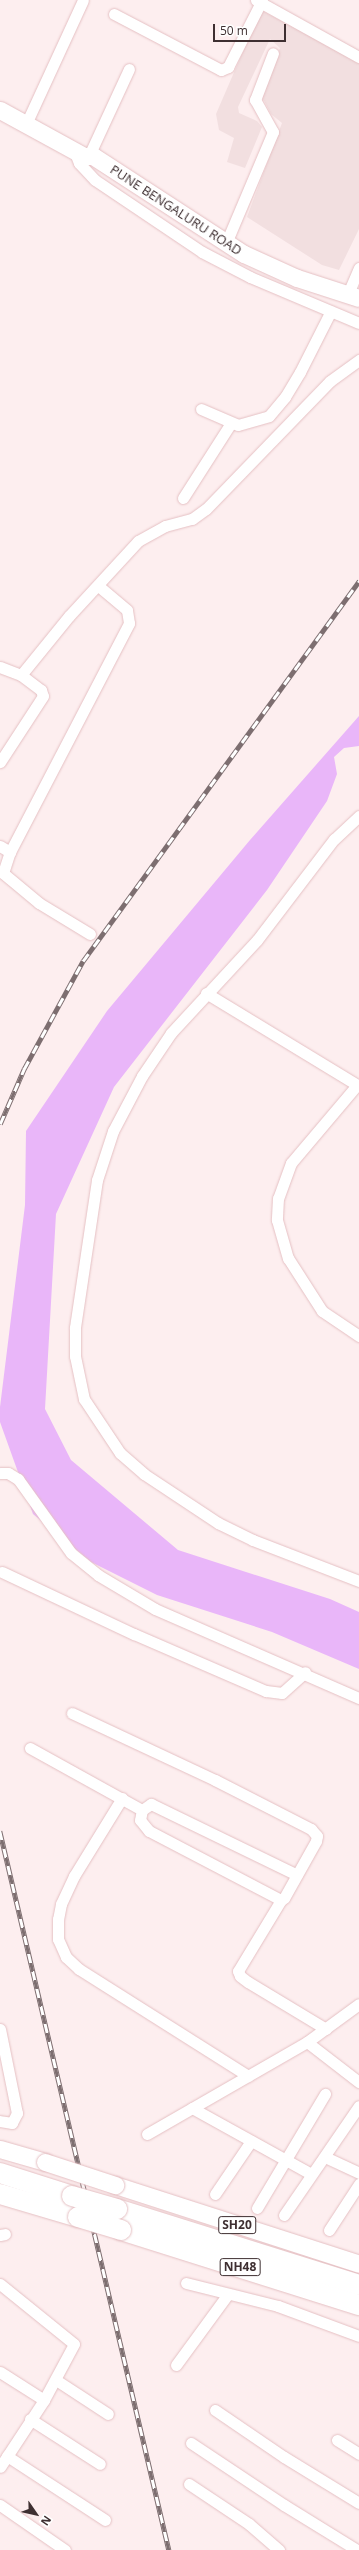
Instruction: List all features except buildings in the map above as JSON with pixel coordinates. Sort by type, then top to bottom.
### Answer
[{"type":"highway","name":"NH48","points":[[0,2173],[359,2285]]},
{"type":"highway","name":"NH48","points":[[0,2194],[121,2230],[359,2305]]},
{"type":"main road","name":"PUNE BENGALURU ROAD","points":[[0,110],[93,156],[244,254],[297,278],[356,293]]},
{"type":"main road","points":[[83,152],[88,165],[214,250],[276,280],[359,309]]},
{"type":"main road","name":"SH20","points":[[0,2149],[45,2162],[359,2264]]},
{"type":"street","points":[[26,124],[83,0]]},
{"type":"street","points":[[114,14],[221,70],[228,67],[259,1],[359,57]]},
{"type":"street","points":[[229,236],[273,132],[255,100],[273,52]]},
{"type":"street","points":[[129,69],[83,152],[79,163],[95,180],[202,252],[229,268],[359,323]]},
{"type":"street","points":[[83,152],[229,236],[275,260],[356,293],[359,268]]},
{"type":"street","points":[[201,409],[238,425],[259,420],[277,408],[300,372],[331,311]]},
{"type":"street","points":[[21,675],[69,616],[138,541],[165,526],[192,519],[206,509],[330,381],[359,360]]},
{"type":"street","points":[[183,498],[231,423]]},
{"type":"street","points":[[90,934],[39,903],[7,878],[3,869],[10,852],[129,623],[127,610],[98,586]]},
{"type":"street","points":[[0,762],[43,696],[41,690],[21,675],[2,672]]},
{"type":"street","points":[[359,816],[334,839],[257,940],[206,993],[171,1033],[142,1076],[113,1131],[97,1180],[75,1328],[75,1356],[84,1399],[120,1453],[144,1474],[194,1508],[253,1540],[359,1581]]},
{"type":"street","points":[[0,846],[10,852]]},
{"type":"street","points":[[206,993],[358,1085],[291,1163],[278,1198],[277,1220],[288,1258],[322,1311],[359,1336]]},
{"type":"street","points":[[0,1473],[8,1473],[18,1479],[71,1553],[98,1575],[155,1609],[305,1672],[359,1698]]},
{"type":"street","points":[[2,1572],[134,1634],[266,1691],[282,1693],[305,1672]]},
{"type":"street","points":[[72,1713],[311,1829],[317,1836],[316,1841],[297,1875],[238,1971],[240,1976],[248,1982],[326,2029]]},
{"type":"street","points":[[30,1748],[142,1810]]},
{"type":"street","points":[[122,1798],[74,1876],[62,1904],[58,1919],[58,1939],[66,1956],[79,1969],[248,2076]]},
{"type":"street","points":[[281,1900],[149,1831],[140,1820],[142,1810],[147,1805],[157,1805],[297,1875]]},
{"type":"street","points":[[147,2134],[307,2042],[359,2004]]},
{"type":"street","points":[[0,2029],[17,2113],[12,2123],[0,2121]]},
{"type":"street","points":[[307,2042],[359,2082]]},
{"type":"street","points":[[257,2208],[325,2094]]},
{"type":"street","points":[[284,2215],[359,2106]]},
{"type":"street","points":[[192,2108],[311,2174]]},
{"type":"street","points":[[215,2194],[251,2140]]},
{"type":"street","points":[[325,2157],[359,2173]]},
{"type":"street","points":[[329,2230],[359,2184]]},
{"type":"street","points":[[186,2283],[278,2306],[359,2336]]},
{"type":"street","points":[[0,2284],[74,2344],[44,2400],[0,2467]]},
{"type":"street","points":[[176,2365],[228,2294]]},
{"type":"street","points":[[0,2372],[44,2400]]},
{"type":"street","points":[[56,2380],[108,2414]]},
{"type":"street","points":[[215,2410],[284,2458],[359,2503]]},
{"type":"street","points":[[30,2420],[100,2464]]},
{"type":"street","points":[[337,2440],[359,2454]]},
{"type":"street","points":[[191,2443],[357,2550]]},
{"type":"street","points":[[7,2456],[105,2520]]},
{"type":"street","points":[[190,2484],[249,2524],[279,2550]]},
{"type":"street","points":[[0,2505],[65,2550]]},
{"type":"shaded area","points":[[261,10],[359,63],[359,229],[339,270],[322,265],[247,217],[282,123],[271,114],[262,97],[262,87],[280,48],[270,39],[238,107],[239,113],[257,121],[262,127],[245,168],[227,162],[234,138],[219,130],[216,114]]},
{"type":"shaded area","points":[[359,716],[359,746],[344,748],[334,757],[337,774],[327,801],[267,890],[114,1087],[56,1214],[45,1409],[71,1460],[178,1550],[330,1599],[359,1612],[359,1669],[272,1632],[157,1595],[91,1562],[33,1514],[0,1422],[0,1407],[25,1205],[26,1131],[107,1011],[250,840]]},
{"type":"railway","points":[[0,1124],[24,1069],[83,961],[359,581]]},
{"type":"railway","points":[[0,1831],[169,2550]]}]
